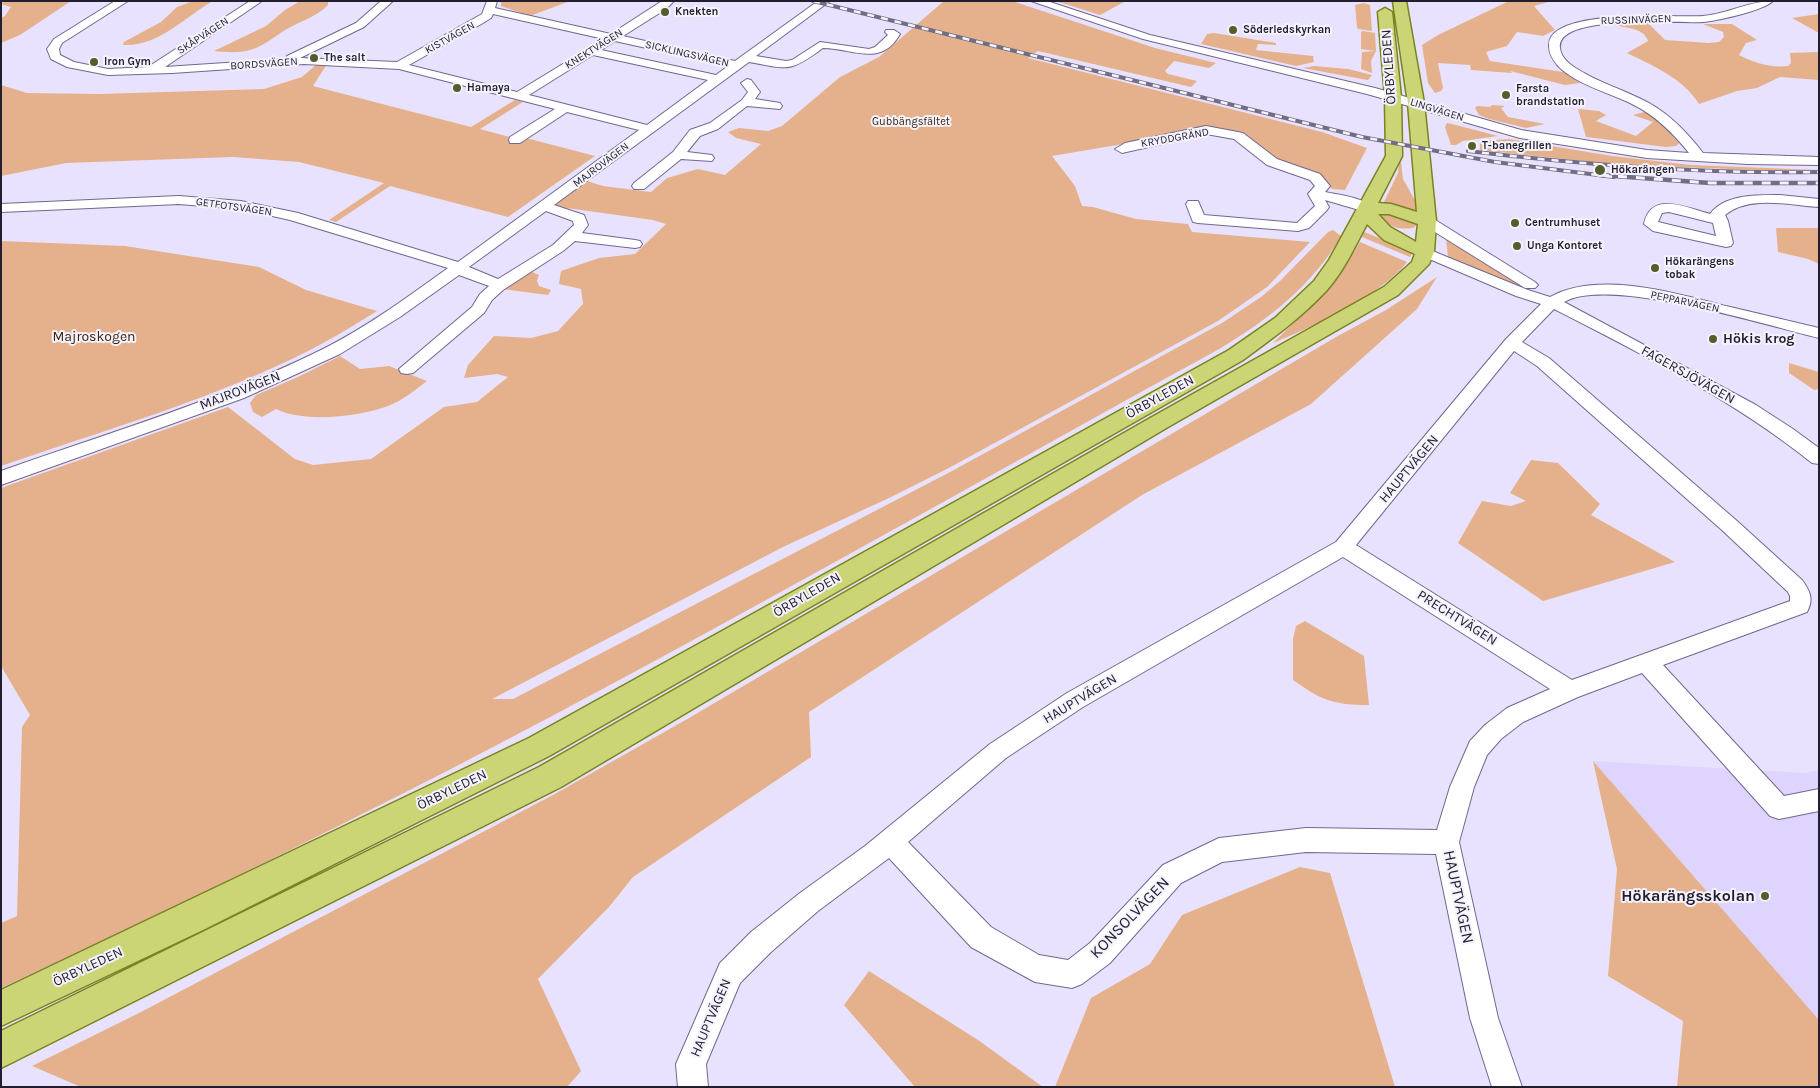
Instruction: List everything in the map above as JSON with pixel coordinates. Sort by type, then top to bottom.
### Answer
[{"type":"main road","name":"ÖRBYLEDEN","points":[[1,1050],[550,777],[1160,422],[1391,291],[1417,269],[1425,252],[1427,221],[1384,1]]},
{"type":"main road","name":"ÖRBYLEDEN","points":[[1,1008],[194,918],[539,747],[1236,355],[1282,322],[1321,285],[1338,261],[1394,156],[1403,100],[1400,1]]},
{"type":"main road","points":[[1366,208],[1391,209],[1427,221]]},
{"type":"main road","points":[[1366,208],[1377,227],[1387,236],[1425,252]]},
{"type":"street","name":"BORDSVÄGEN","points":[[123,1],[65,36],[55,45],[53,53],[63,62],[92,70],[150,71],[328,61],[399,66],[565,108],[653,126]]},
{"type":"street","name":"SKÅPVÄGEN","points":[[150,71],[257,1]]},
{"type":"street","points":[[284,62],[360,25],[388,1]]},
{"type":"street","name":"KNEKTVÄGEN","points":[[519,96],[669,1]]},
{"type":"street","name":"MAJROVÄGEN","points":[[1,478],[238,394],[284,375],[334,350],[394,314],[825,1]]},
{"type":"street","name":"LINGVÄGEN","points":[[1036,1],[1156,40],[1403,100],[1520,134],[1613,150],[1700,158],[1819,161]]},
{"type":"street","name":"RUSSINVÄGEN","points":[[1700,158],[1675,128],[1647,106],[1579,76],[1561,64],[1555,57],[1554,44],[1556,37],[1574,27],[1595,22],[1617,19],[1703,19],[1742,11],[1768,1]]},
{"type":"street","name":"SICKLINGSVÄGEN","points":[[491,6],[613,38],[742,62]]},
{"type":"street","name":"KISTVÄGEN","points":[[399,66],[479,22],[491,6]]},
{"type":"street","points":[[742,62],[786,65],[796,62],[816,47],[825,44],[864,52],[874,51],[894,36],[895,34],[890,32]]},
{"type":"street","name":"SICKLINGSVÄGEN","points":[[592,50],[718,79]]},
{"type":"street","points":[[747,83],[754,92],[748,99],[749,102]]},
{"type":"street","points":[[653,126],[686,131],[714,126],[744,103],[757,102],[776,106]]},
{"type":"street","points":[[515,140],[565,108]]},
{"type":"street","points":[[639,186],[678,156],[686,131]]},
{"type":"street","name":"KRYDDGRÄND","points":[[1122,150],[1130,146],[1199,132],[1217,131],[1238,136],[1272,162],[1315,177],[1323,186],[1315,194],[1322,207],[1304,225],[1298,226],[1198,219],[1193,204]]},
{"type":"street","points":[[678,156],[707,158]]},
{"type":"street","points":[[1315,194],[1366,208]]},
{"type":"street","points":[[1721,221],[1669,208],[1658,209],[1653,214],[1651,224],[1658,228],[1726,243],[1722,236],[1721,221],[1717,214],[1725,206],[1771,199],[1819,203]]},
{"type":"street","name":"GETFOTSVÄGEN","points":[[1,208],[159,200],[209,201],[241,205],[293,216],[460,267]]},
{"type":"street","points":[[407,369],[471,317],[490,293],[572,236],[582,225],[579,218],[544,206]]},
{"type":"street","name":"FAGERSJÖVÄGEN","points":[[1427,221],[1531,286],[1552,302],[1750,409],[1787,433],[1819,458]]},
{"type":"street","points":[[572,236],[635,244]]},
{"type":"street","name":"FAGERSJÖVÄGEN","points":[[1425,252],[1522,293],[1552,302]]},
{"type":"street","points":[[460,267],[466,273],[502,284]]},
{"type":"street","name":"PEPPARVÄGEN","points":[[1552,302],[1568,293],[1603,289],[1634,290],[1819,333]]},
{"type":"street","name":"HAUPTVÄGEN","points":[[693,1087],[691,1064],[730,973],[761,942],[802,908],[890,842],[998,751],[1075,700],[1343,547],[1512,343],[1552,302]]},
{"type":"street","name":"HAUPTVÄGEN","points":[[1507,1087],[1484,1018],[1446,842],[1462,787],[1478,748],[1515,715],[1570,690],[1800,606],[1801,595],[1795,586],[1730,526],[1543,362],[1512,343]]},
{"type":"street","name":"PRECHTVÄGEN","points":[[1343,547],[1570,690]]},
{"type":"street","points":[[1646,662],[1779,808],[1819,800]]},
{"type":"street","name":"KONSOLVÄGEN","points":[[890,842],[981,937],[1035,968],[1072,974],[1100,953],[1172,874],[1219,850],[1306,840],[1446,842]]},
{"type":"shaded area","name":"Hökarängsskolan","points":[[1593,761],[1805,773],[1819,770],[1819,1020]]},
{"type":"green space","points":[[5,1],[71,1],[20,35],[1,43],[1,18],[5,16],[11,7],[1,4]]},
{"type":"green space","points":[[193,1],[213,1],[159,36],[136,44],[123,45],[124,42],[161,22],[177,7]]},
{"type":"green space","points":[[300,1],[328,1],[328,5],[313,16],[257,47],[238,52],[214,51],[266,26],[285,10]]},
{"type":"green space","points":[[501,1],[570,1],[530,16],[501,6]]},
{"type":"green space","name":"Gubbängsfältet","points":[[944,1],[1012,1],[1155,48],[1216,63],[1209,68],[1174,61],[1165,71],[1168,74],[1197,81],[1191,87],[1038,51],[1028,58],[1322,132],[1367,148],[1345,190],[1332,189],[1320,177],[1282,164],[1247,140],[1212,129],[1052,156],[1075,186],[1082,206],[1093,207],[1136,219],[1188,224],[1192,232],[1310,242],[1267,287],[1218,321],[947,469],[783,547],[492,699],[513,699],[952,471],[1222,323],[1261,297],[1280,281],[1328,232],[1333,230],[1341,236],[1330,254],[1303,285],[1273,313],[1221,348],[740,614],[449,770],[282,854],[1,988],[1,923],[17,916],[22,727],[30,715],[1,666],[1,488],[228,407],[295,459],[313,465],[371,459],[444,407],[477,402],[508,377],[497,374],[464,378],[468,365],[494,336],[531,338],[558,331],[583,304],[581,289],[559,284],[561,271],[599,258],[635,254],[666,224],[653,220],[552,206],[587,181],[603,186],[651,192],[667,178],[698,169],[725,175],[761,144],[736,138],[728,132],[739,128],[768,131],[782,126],[840,77],[879,57]]},
{"type":"green space","points":[[1056,1],[1126,1],[1100,15]]},
{"type":"green space","points":[[1509,1],[1552,1],[1534,6],[1555,30],[1543,36],[1517,32],[1507,46],[1486,52],[1490,61],[1563,72],[1580,83],[1565,85],[1510,71],[1512,73],[1471,70],[1470,65],[1438,63],[1443,88],[1435,93],[1428,83],[1422,45],[1438,35]]},
{"type":"green space","points":[[1364,3],[1370,5],[1372,31],[1358,29],[1357,27],[1355,5]]},
{"type":"green space","points":[[1819,14],[1819,33],[1792,18]]},
{"type":"green space","points":[[1648,23],[1665,40],[1709,43],[1719,42],[1724,37],[1723,32],[1703,24],[1732,24],[1757,40],[1746,43],[1739,55],[1768,66],[1788,66],[1791,63],[1790,53],[1819,52],[1819,80],[1780,77],[1757,88],[1737,91],[1699,104],[1685,87],[1676,80],[1627,53],[1648,41],[1646,36],[1638,31],[1611,24]]},
{"type":"green space","points":[[1361,32],[1375,33],[1376,51],[1371,61],[1372,73],[1361,69],[1362,52],[1375,51],[1361,49]]},
{"type":"green space","points":[[1214,33],[1276,43],[1276,45],[1258,44],[1256,50],[1313,56],[1314,62],[1296,66],[1201,44],[1207,34]]},
{"type":"green space","points":[[317,64],[327,64],[313,86],[471,127],[515,100],[523,102],[480,129],[517,139],[530,139],[595,156],[508,217],[390,186],[336,222],[329,220],[384,183],[299,162],[233,157],[66,163],[1,176],[1,85],[27,93],[99,94],[264,89],[302,77]]},
{"type":"green space","points":[[1314,66],[1348,69],[1372,75],[1368,80],[1303,68]]},
{"type":"green space","points":[[1492,105],[1505,106],[1501,108],[1508,117],[1545,124],[1526,128],[1489,119],[1479,115],[1475,108],[1477,106],[1490,107]]},
{"type":"green space","points":[[1578,109],[1599,111],[1606,115],[1596,121],[1636,136],[1653,122],[1633,115],[1648,111],[1655,115],[1679,143],[1676,146],[1666,147],[1586,137]]},
{"type":"green space","points":[[1447,123],[1498,136],[1463,141],[1456,145],[1451,145],[1445,127]]},
{"type":"green space","points":[[1509,139],[1612,156],[1691,165],[1819,170],[1752,170],[1611,164],[1480,150],[1480,141]]},
{"type":"green space","points":[[1399,162],[1401,162],[1403,179],[1417,204],[1418,212],[1383,204],[1398,173]]},
{"type":"green space","points":[[1384,211],[1418,224],[1413,228],[1395,227],[1381,217]]},
{"type":"green space","points":[[1776,228],[1819,228],[1819,264],[1808,259],[1778,252]]},
{"type":"green space","points":[[1364,232],[1413,252],[1410,257],[1362,237]]},
{"type":"green space","points":[[1446,238],[1521,285],[1518,287],[1448,257]]},
{"type":"green space","name":"Majroskogen","points":[[1,241],[125,246],[259,267],[306,290],[377,311],[305,353],[222,389],[1,466]]},
{"type":"green space","points":[[1360,242],[1407,262],[1396,274],[1364,298],[1326,319],[1273,343],[1334,283]]},
{"type":"green space","points":[[530,271],[539,275],[537,281],[539,286],[551,290],[548,295],[502,289]]},
{"type":"green space","points":[[1437,277],[1417,309],[1311,404],[1142,495],[809,712],[811,757],[633,877],[609,907],[538,979],[581,1071],[567,1087],[81,1087],[32,1066],[141,1012],[553,795],[689,718],[1336,337],[1386,310]]},
{"type":"green space","points":[[340,356],[360,369],[389,366],[427,381],[393,404],[362,413],[316,417],[301,416],[276,409],[262,417],[253,412],[250,403],[256,395]]},
{"type":"green space","points":[[1789,363],[1819,372],[1819,389],[1814,390],[1789,373]]},
{"type":"green space","points":[[1531,460],[1558,463],[1600,504],[1591,515],[1675,562],[1543,601],[1458,543],[1482,501],[1511,506],[1526,501],[1510,493]]},
{"type":"green space","points":[[1305,621],[1364,656],[1369,705],[1346,704],[1328,700],[1293,680],[1293,639],[1296,626]]},
{"type":"green space","points":[[1593,761],[1819,1020],[1819,1087],[1677,1087],[1683,1021],[1608,976],[1617,869]]},
{"type":"green space","points":[[1300,867],[1330,873],[1395,1087],[1055,1087],[1091,998],[1150,964],[1182,915]]},
{"type":"green space","points":[[869,971],[978,1040],[1043,1087],[915,1087],[844,1005]]},
{"type":"railway","points":[[813,1],[1362,137],[1495,162],[1614,177]]},
{"type":"railway","points":[[1468,151],[1687,170],[1819,172]]},
{"type":"railway","points":[[1600,175],[1710,183],[1819,183]]},
{"type":"place","name":"Knekten","points":[[665,12]]},
{"type":"place","name":"Söderledskyrkan","points":[[1233,30]]},
{"type":"place","name":"The salt","points":[[314,58]]},
{"type":"place","name":"Iron Gym","points":[[94,62]]},
{"type":"place","name":"Hamaya","points":[[457,88]]},
{"type":"place","name":"Farsta brandstation","points":[[1506,95]]},
{"type":"place","name":"T-banegrillen","points":[[1472,146]]},
{"type":"place","name":"Hökarängen","points":[[1600,170]]},
{"type":"place","name":"Centrumhuset","points":[[1515,223]]},
{"type":"place","name":"Unga Kontoret","points":[[1517,246]]},
{"type":"place","name":"Hökarängens tobak","points":[[1655,268]]},
{"type":"place","name":"Hökis krog","points":[[1713,339]]},
{"type":"place","name":"Hökarängsskolan","points":[[1765,896]]}]
